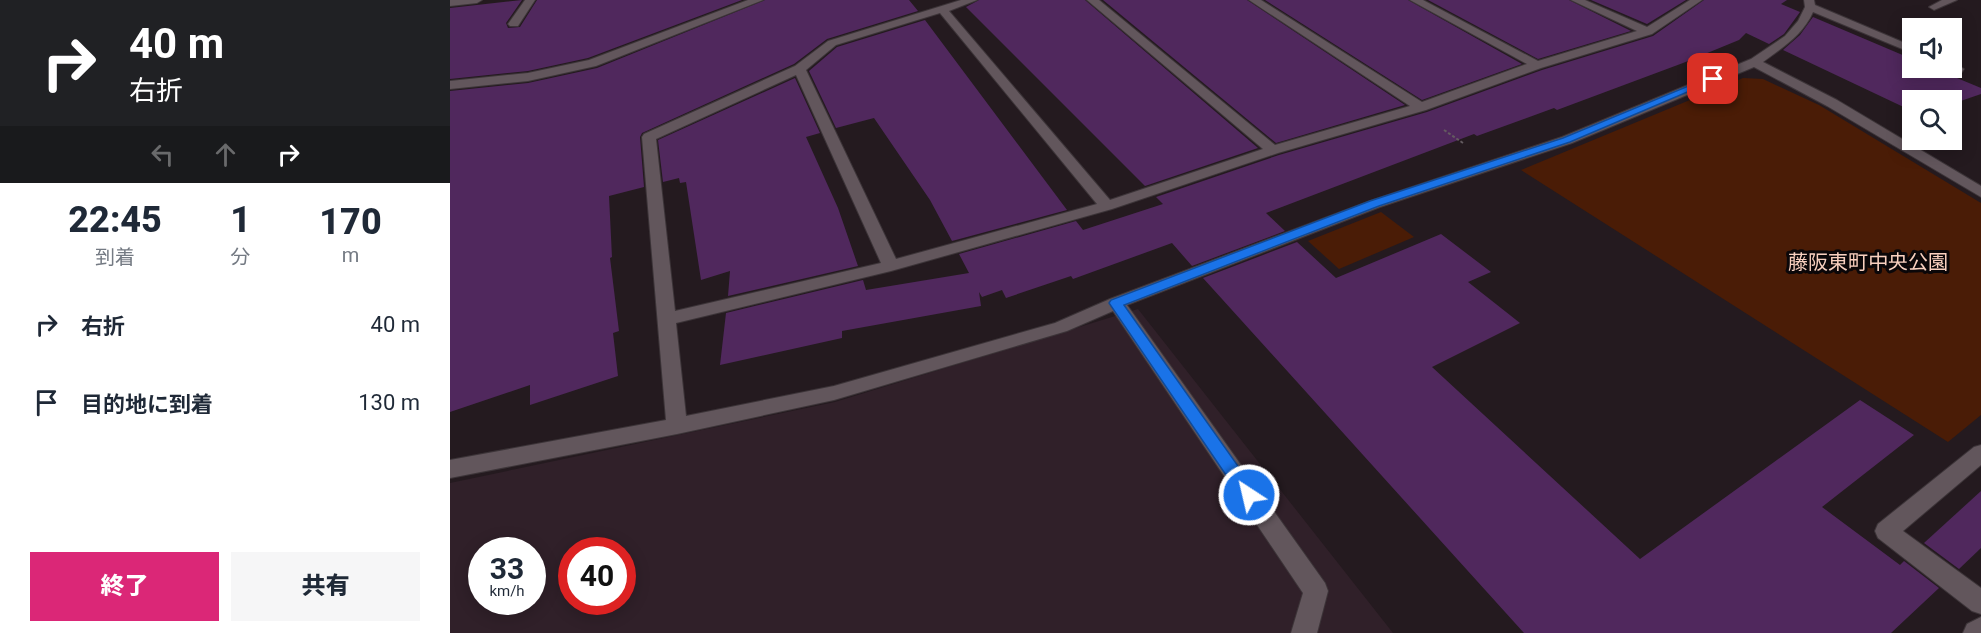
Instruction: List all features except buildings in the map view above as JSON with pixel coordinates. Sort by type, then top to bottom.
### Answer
[{"type":"street","points":[[450,3],[477,0]]},
{"type":"street","points":[[514,24],[530,0]]},
{"type":"street","points":[[450,85],[528,77],[592,63],[758,0]]},
{"type":"street","points":[[677,426],[649,137],[799,69],[832,43],[972,0]]},
{"type":"street","points":[[1092,0],[1273,150]]},
{"type":"street","points":[[1254,0],[1418,108]]},
{"type":"street","points":[[1415,0],[1537,65]]},
{"type":"street","points":[[1576,0],[1648,32]]},
{"type":"street","points":[[666,319],[891,266],[1107,206],[1273,150],[1418,108],[1537,65],[1648,32],[1697,0]]},
{"type":"street","points":[[1934,7],[1952,0]]},
{"type":"street","points":[[450,469],[677,426],[834,393],[1061,327],[1116,303],[1375,204],[1566,140],[1755,62],[1789,38],[1803,22],[1810,4],[1902,45]]},
{"type":"street","points":[[942,9],[1107,206]]},
{"type":"street","points":[[1755,62],[1832,102],[1981,192]]},
{"type":"street","points":[[799,69],[891,266]]},
{"type":"street","points":[[1116,303],[1316,591],[1304,633]]},
{"type":"street","points":[[1981,453],[1886,531],[1981,603]]},
{"type":"street","points":[[1976,633],[1981,629]]},
{"type":"path","points":[[1418,108],[1493,165]]},
{"type":"shaded area","points":[[1138,309],[1393,633],[450,633],[450,483],[835,402]]},
{"type":"green space","name":"藤阪東町中央公園","points":[[1743,78],[1763,79],[1819,105],[1981,203],[1981,415],[1948,442],[1521,170]]},
{"type":"green space","points":[[1381,212],[1414,237],[1339,269],[1308,241]]},
{"type":"route","points":[[1249,495],[1116,303],[1375,204],[1566,140],[1713,79]]}]
